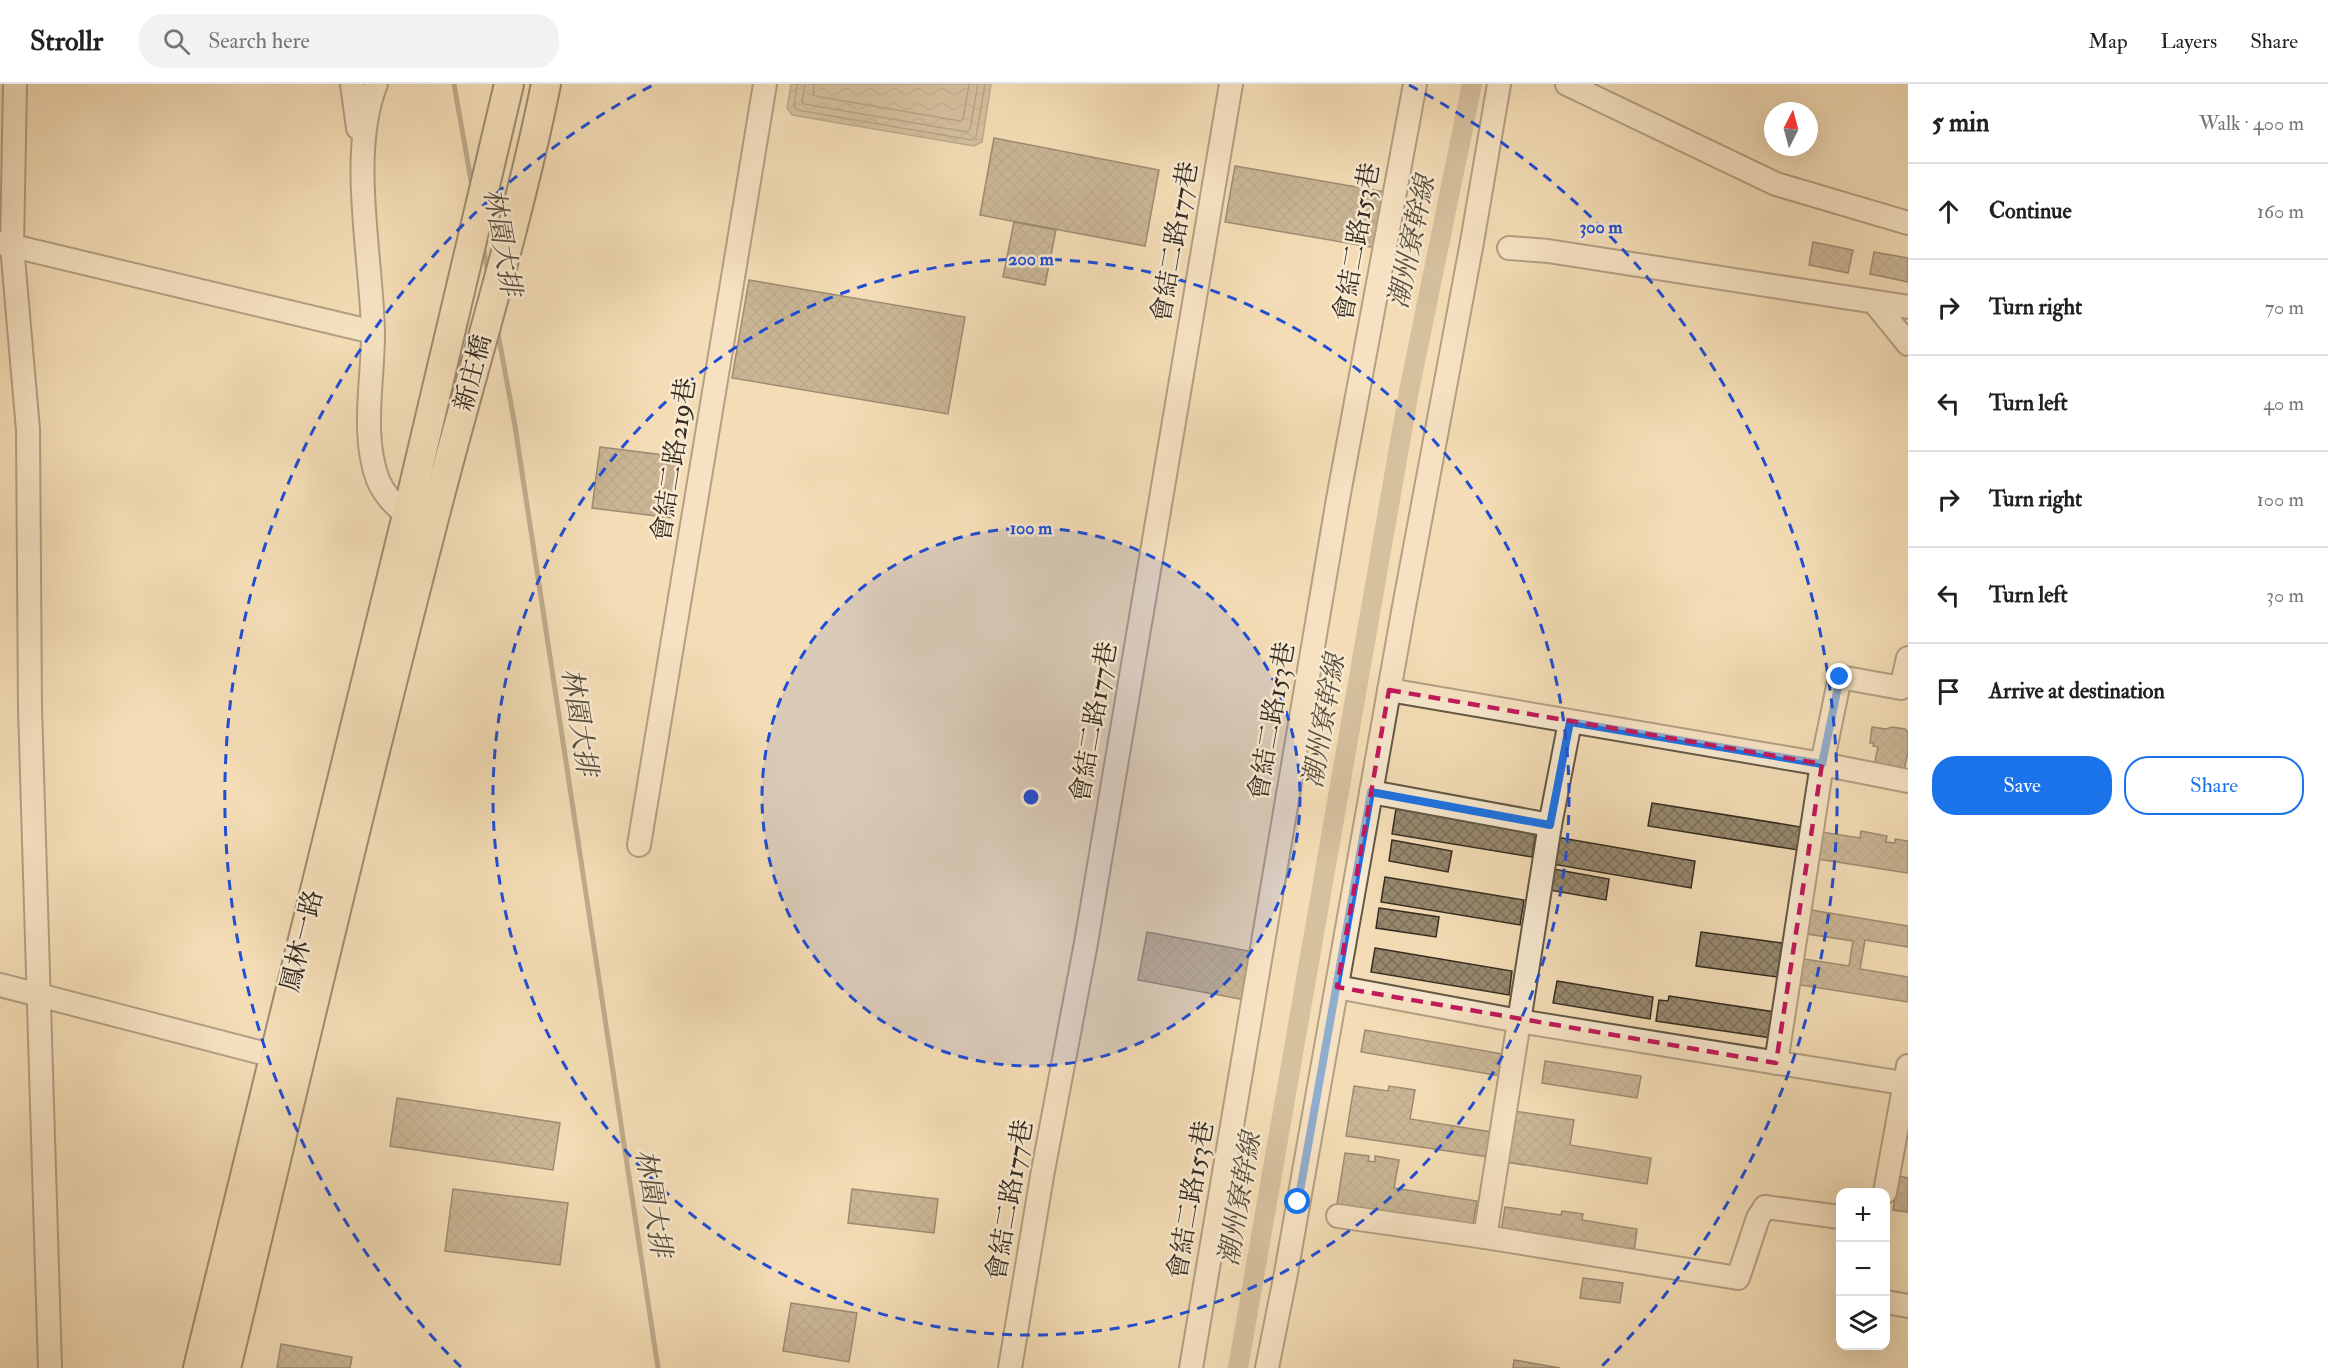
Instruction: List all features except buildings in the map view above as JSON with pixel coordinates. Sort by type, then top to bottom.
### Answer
[{"type":"main road","name":"新庄橋","points":[[420,518],[509,84]]},
{"type":"main road","name":"新庄橋","points":[[420,518],[530,162],[546,84]]},
{"type":"main road","name":"鳳林一路","points":[[198,1368],[274,1056],[420,518]]},
{"type":"main road","name":"鳳林一路","points":[[226,1368],[420,518]]},
{"type":"street","points":[[15,84],[6,244],[28,430],[30,709],[50,1368]]},
{"type":"street","points":[[352,84],[362,156],[373,332],[369,439],[378,480],[393,505],[420,518]]},
{"type":"street","points":[[362,156],[369,101],[376,84]]},
{"type":"street","name":"會結二路219巷","points":[[639,845],[765,84]]},
{"type":"street","name":"會結二路177巷","points":[[1010,1368],[1042,1176],[1086,944],[1231,84]]},
{"type":"street","name":"會結二路153巷","points":[[1191,1368],[1338,499],[1415,84]]},
{"type":"street","points":[[1267,1368],[1499,84]]},
{"type":"street","points":[[1567,84],[1776,183],[1908,223]]},
{"type":"street","points":[[6,244],[373,332]]},
{"type":"street","points":[[1509,248],[1548,251],[1908,307]]},
{"type":"street","points":[[1874,302],[1908,344]]},
{"type":"street","points":[[1776,1063],[1822,764],[1840,677],[1905,689],[1908,658]]},
{"type":"street","points":[[1389,690],[1822,764],[1908,781]]},
{"type":"street","points":[[1485,1237],[1550,825],[1570,722]]},
{"type":"street","points":[[1371,792],[1550,825]]},
{"type":"street","points":[[0,985],[274,1056]]},
{"type":"street","points":[[1336,987],[1520,1021],[1776,1063],[1907,1078],[1886,1188]]},
{"type":"street","points":[[1338,1216],[1738,1278],[1758,1218],[1765,1207],[1836,1216]]},
{"type":"street","points":[[1890,1303],[1908,1306]]},
{"type":"highlighted area","points":[[1389,690],[1822,764],[1776,1063],[1337,987]]},
{"type":"water","points":[[791,84],[991,84],[982,142],[974,146],[792,115],[787,108]]},
{"type":"waterway","name":"林園大排","points":[[454,84],[472,186]]},
{"type":"waterway","name":"潮州寮幹線","points":[[1238,1368],[1409,391],[1472,84]]},
{"type":"waterway","name":"林園大排","points":[[483,245],[488,274]]},
{"type":"waterway","name":"林園大排","points":[[497,328],[515,426],[658,1368]]},
{"type":"route","points":[[1298,1202],[1371,792],[1550,825],[1570,722],[1822,764],[1840,677]]}]
